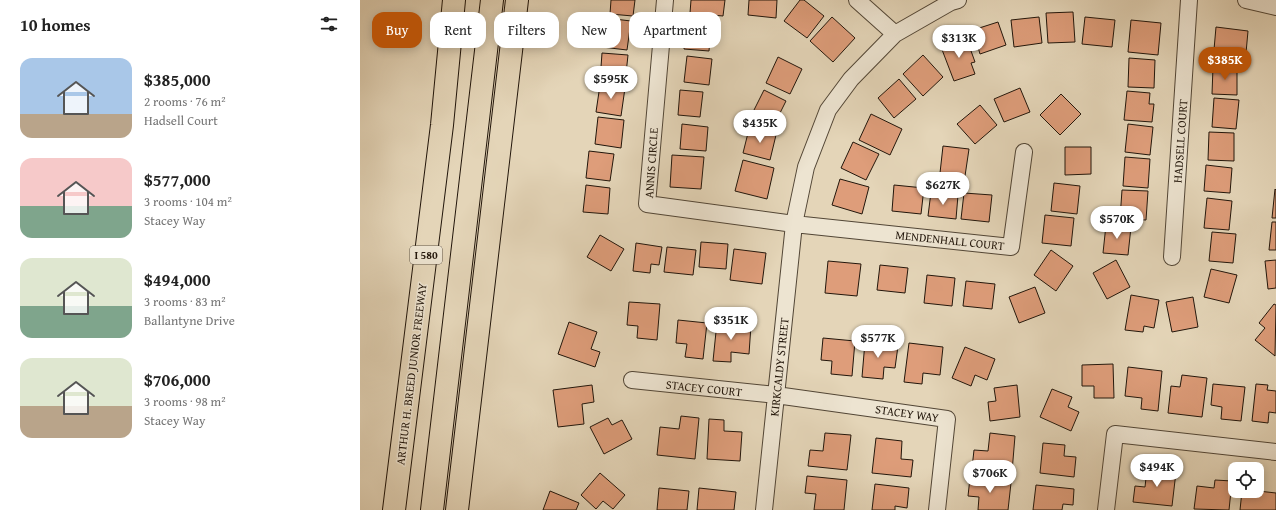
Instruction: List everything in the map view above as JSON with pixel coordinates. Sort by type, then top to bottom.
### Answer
[{"type":"highway","name":"ARTHUR H. BREED JUNIOR FREEWAY","points":[[394,510],[442,125],[454,0]]},
{"type":"highway","points":[[432,510],[492,0]]},
{"type":"highway","points":[[457,510],[517,0]]},
{"type":"street","name":"ANNIS CIRCLE","points":[[665,0],[647,204],[794,224]]},
{"type":"street","points":[[857,0],[894,34]]},
{"type":"street","name":"KIRKCALDY STREET","points":[[764,510],[794,224],[806,167],[828,110],[851,79],[894,34],[951,2],[958,0]]},
{"type":"street","name":"HADSELL COURT","points":[[1172,257],[1189,0]]},
{"type":"street","points":[[1246,0],[1276,7]]},
{"type":"street","name":"MENDENHALL COURT","points":[[794,224],[1011,247],[1024,152]]},
{"type":"street","name":"STACEY COURT","points":[[632,380],[776,395]]},
{"type":"street","name":"STACEY WAY","points":[[776,395],[947,419],[937,510]]},
{"type":"street","points":[[1106,510],[1115,434],[1276,452]]},
{"type":"building","points":[[611,0],[635,0],[634,12],[629,12],[629,16],[621,15],[621,12],[610,12]]},
{"type":"building","points":[[691,0],[725,0],[723,16],[721,16],[721,12],[690,12]]},
{"type":"building","points":[[749,0],[777,0],[776,18],[748,15]]},
{"type":"building","points":[[800,0],[804,0],[824,16],[807,38],[784,21]]},
{"type":"building","points":[[1073,12],[1075,42],[1048,43],[1046,13]]},
{"type":"building","points":[[832,17],[855,38],[833,62],[810,41]]},
{"type":"building","points":[[1039,17],[1042,43],[1014,47],[1011,20]]},
{"type":"building","points":[[1085,17],[1115,20],[1112,47],[1082,44]]},
{"type":"building","points":[[621,20],[629,21],[627,50],[610,48],[621,48]]},
{"type":"building","points":[[1131,20],[1161,23],[1158,55],[1128,52]]},
{"type":"building","points":[[998,22],[1006,45],[980,54],[973,30]]},
{"type":"building","points":[[1216,27],[1248,31],[1245,64],[1213,61]]},
{"type":"building","points":[[966,37],[975,62],[971,63],[975,74],[954,81],[941,47]]},
{"type":"building","points":[[684,48],[709,48],[709,51]]},
{"type":"building","points":[[602,53],[628,55],[625,83],[600,81]]},
{"type":"building","points":[[923,55],[943,77],[923,96],[903,74]]},
{"type":"building","points":[[687,56],[712,59],[709,85],[684,82]]},
{"type":"building","points":[[778,57],[802,69],[790,94],[766,83]]},
{"type":"building","points":[[1129,58],[1155,60],[1154,88],[1128,87]]},
{"type":"building","points":[[1213,67],[1237,68],[1237,95],[1212,94]]},
{"type":"building","points":[[899,79],[916,99],[894,118],[878,98]]},
{"type":"building","points":[[600,85],[625,88],[621,116],[596,112]]},
{"type":"building","points":[[1020,88],[1030,112],[1004,122],[994,99]]},
{"type":"building","points":[[680,90],[703,92],[700,117],[678,115]]},
{"type":"building","points":[[764,90],[786,101],[775,123],[753,112]]},
{"type":"building","points":[[1127,91],[1150,93],[1149,104],[1154,104],[1152,122],[1124,120]]},
{"type":"building","points":[[1061,94],[1081,114],[1060,135],[1040,115]]},
{"type":"building","points":[[1214,98],[1239,100],[1236,129],[1212,127]]},
{"type":"building","points":[[980,105],[997,125],[975,144],[957,124]]},
{"type":"building","points":[[871,114],[902,129],[890,155],[859,140]]},
{"type":"building","points":[[598,117],[624,120],[621,148],[595,144]]},
{"type":"building","points":[[682,124],[708,127],[706,151],[680,149]]},
{"type":"building","points":[[1128,124],[1153,127],[1150,155],[1125,152]]},
{"type":"building","points":[[749,129],[776,135],[770,160],[743,153]]},
{"type":"building","points":[[1209,132],[1234,133],[1234,161],[1208,160]]},
{"type":"building","points":[[853,142],[879,154],[866,180],[841,168]]},
{"type":"building","points":[[943,146],[969,149],[965,176],[940,173]]},
{"type":"building","points":[[1065,147],[1091,147],[1091,174],[1065,175]]},
{"type":"building","points":[[589,151],[614,154],[610,181],[586,178]]},
{"type":"building","points":[[672,155],[704,157],[701,189],[670,187]]},
{"type":"building","points":[[1125,157],[1150,159],[1148,188],[1123,186]]},
{"type":"building","points":[[743,160],[774,168],[767,199],[735,191]]},
{"type":"building","points":[[1206,165],[1232,168],[1230,193],[1204,191]]},
{"type":"building","points":[[840,179],[869,187],[862,214],[832,205]]},
{"type":"building","points":[[1054,183],[1080,186],[1077,214],[1051,211]]},
{"type":"building","points":[[586,185],[610,188],[608,214],[583,212]]},
{"type":"building","points":[[894,185],[924,188],[921,214],[892,211]]},
{"type":"building","points":[[1275,189],[1276,218],[1272,218]]},
{"type":"building","points":[[1122,190],[1148,191],[1146,220],[1120,219]]},
{"type":"building","points":[[931,192],[958,195],[956,219],[928,216]]},
{"type":"building","points":[[964,193],[992,195],[989,222],[961,219]]},
{"type":"building","points":[[1207,198],[1232,201],[1229,230],[1204,228]]},
{"type":"building","points":[[1045,215],[1074,218],[1071,246],[1042,243]]},
{"type":"building","points":[[1272,222],[1276,222],[1276,250],[1269,250]]},
{"type":"building","points":[[1106,225],[1131,227],[1128,255],[1103,253]]},
{"type":"building","points":[[1212,232],[1236,234],[1233,263],[1209,261]]},
{"type":"building","points":[[600,235],[624,249],[611,271],[587,257]]},
{"type":"building","points":[[701,242],[728,244],[726,269],[699,267]]},
{"type":"building","points":[[636,243],[662,247],[659,265],[651,264],[650,273],[633,271]]},
{"type":"building","points":[[667,247],[696,250],[693,275],[664,272]]},
{"type":"building","points":[[734,249],[766,253],[762,284],[730,280]]},
{"type":"building","points":[[1051,250],[1073,266],[1056,291],[1034,275]]},
{"type":"building","points":[[1116,260],[1130,287],[1107,299],[1093,273]]},
{"type":"building","points":[[1276,260],[1276,288],[1268,289],[1265,261]]},
{"type":"building","points":[[828,261],[861,264],[857,296],[825,293]]},
{"type":"building","points":[[880,265],[908,268],[905,293],[877,290]]},
{"type":"building","points":[[1211,269],[1237,275],[1229,303],[1204,297]]},
{"type":"building","points":[[927,275],[955,278],[952,306],[924,303]]},
{"type":"building","points":[[966,281],[995,284],[992,309],[963,306]]},
{"type":"building","points":[[1035,287],[1045,313],[1019,323],[1009,297]]},
{"type":"building","points":[[1131,295],[1159,300],[1154,328],[1144,326],[1143,332],[1125,330]]},
{"type":"building","points":[[1193,297],[1198,327],[1172,332],[1166,302]]},
{"type":"building","points":[[629,302],[660,304],[657,340],[637,338],[638,326],[627,325]]},
{"type":"building","points":[[1274,304],[1276,305],[1275,356],[1255,340],[1265,328],[1259,323]]},
{"type":"building","points":[[678,320],[707,323],[703,359],[685,357],[687,344],[676,343]]},
{"type":"building","points":[[569,322],[597,332],[591,349],[600,352],[595,367],[558,354]]},
{"type":"building","points":[[717,322],[751,325],[749,354],[731,352],[731,362],[713,361]]},
{"type":"building","points":[[823,338],[855,341],[852,376],[831,374],[832,361],[821,360]]},
{"type":"building","points":[[865,342],[898,346],[895,368],[884,367],[883,379],[862,377]]},
{"type":"building","points":[[909,343],[943,347],[940,375],[923,373],[922,384],[904,382]]},
{"type":"building","points":[[965,347],[995,359],[987,380],[975,375],[971,386],[952,378]]},
{"type":"building","points":[[1113,364],[1114,398],[1094,398],[1094,386],[1082,386],[1082,365]]},
{"type":"building","points":[[1128,367],[1162,371],[1158,411],[1141,409],[1142,398],[1125,396]]},
{"type":"building","points":[[1182,375],[1207,378],[1202,417],[1168,413],[1171,386],[1180,387]]},
{"type":"building","points":[[1213,384],[1245,387],[1241,421],[1221,419],[1222,407],[1211,405]]},
{"type":"building","points":[[1256,384],[1268,385],[1267,390],[1276,391],[1276,413],[1269,412],[1268,423],[1252,421]]},
{"type":"building","points":[[592,385],[594,402],[582,404],[584,424],[558,427],[553,390]]},
{"type":"building","points":[[1017,385],[1020,417],[990,421],[988,402],[996,401],[994,388]]},
{"type":"building","points":[[1052,389],[1072,397],[1068,407],[1079,412],[1071,431],[1040,417]]},
{"type":"building","points":[[681,416],[699,418],[695,459],[657,455],[660,427],[679,429]]},
{"type":"building","points":[[608,418],[612,425],[622,420],[632,439],[604,454],[590,427]]},
{"type":"building","points":[[709,419],[724,420],[724,431],[742,432],[740,461],[707,459]]},
{"type":"building","points":[[825,433],[851,435],[847,470],[808,466],[810,450],[823,451]]},
{"type":"building","points":[[990,433],[1015,436],[1012,472],[972,468],[974,450],[988,451]]},
{"type":"building","points":[[876,438],[902,441],[901,459],[913,460],[911,477],[872,473]]},
{"type":"building","points":[[1043,443],[1065,445],[1064,456],[1076,457],[1074,477],[1040,473]]},
{"type":"building","points":[[1147,469],[1176,472],[1172,506],[1133,502],[1135,486],[1145,487]]},
{"type":"building","points":[[600,473],[625,495],[613,509],[603,501],[596,509],[581,495]]},
{"type":"building","points":[[807,476],[847,480],[844,510],[814,510],[816,494],[805,493]]},
{"type":"building","points":[[970,478],[1011,483],[1008,510],[978,510],[979,497],[968,496]]},
{"type":"building","points":[[1215,480],[1228,481],[1228,498],[1230,498],[1229,510],[1194,509],[1197,486],[1214,488]]},
{"type":"building","points":[[875,484],[909,488],[907,508],[895,506],[895,510],[872,510]]},
{"type":"building","points":[[1036,485],[1074,489],[1073,505],[1063,504],[1062,510],[1033,510]]},
{"type":"building","points":[[659,488],[689,491],[687,510],[657,510]]},
{"type":"building","points":[[699,488],[736,492],[734,510],[697,510]]},
{"type":"building","points":[[550,491],[579,503],[576,510],[543,510]]},
{"type":"building","points":[[1264,492],[1276,493],[1276,510],[1240,510],[1241,498],[1264,498]]}]
